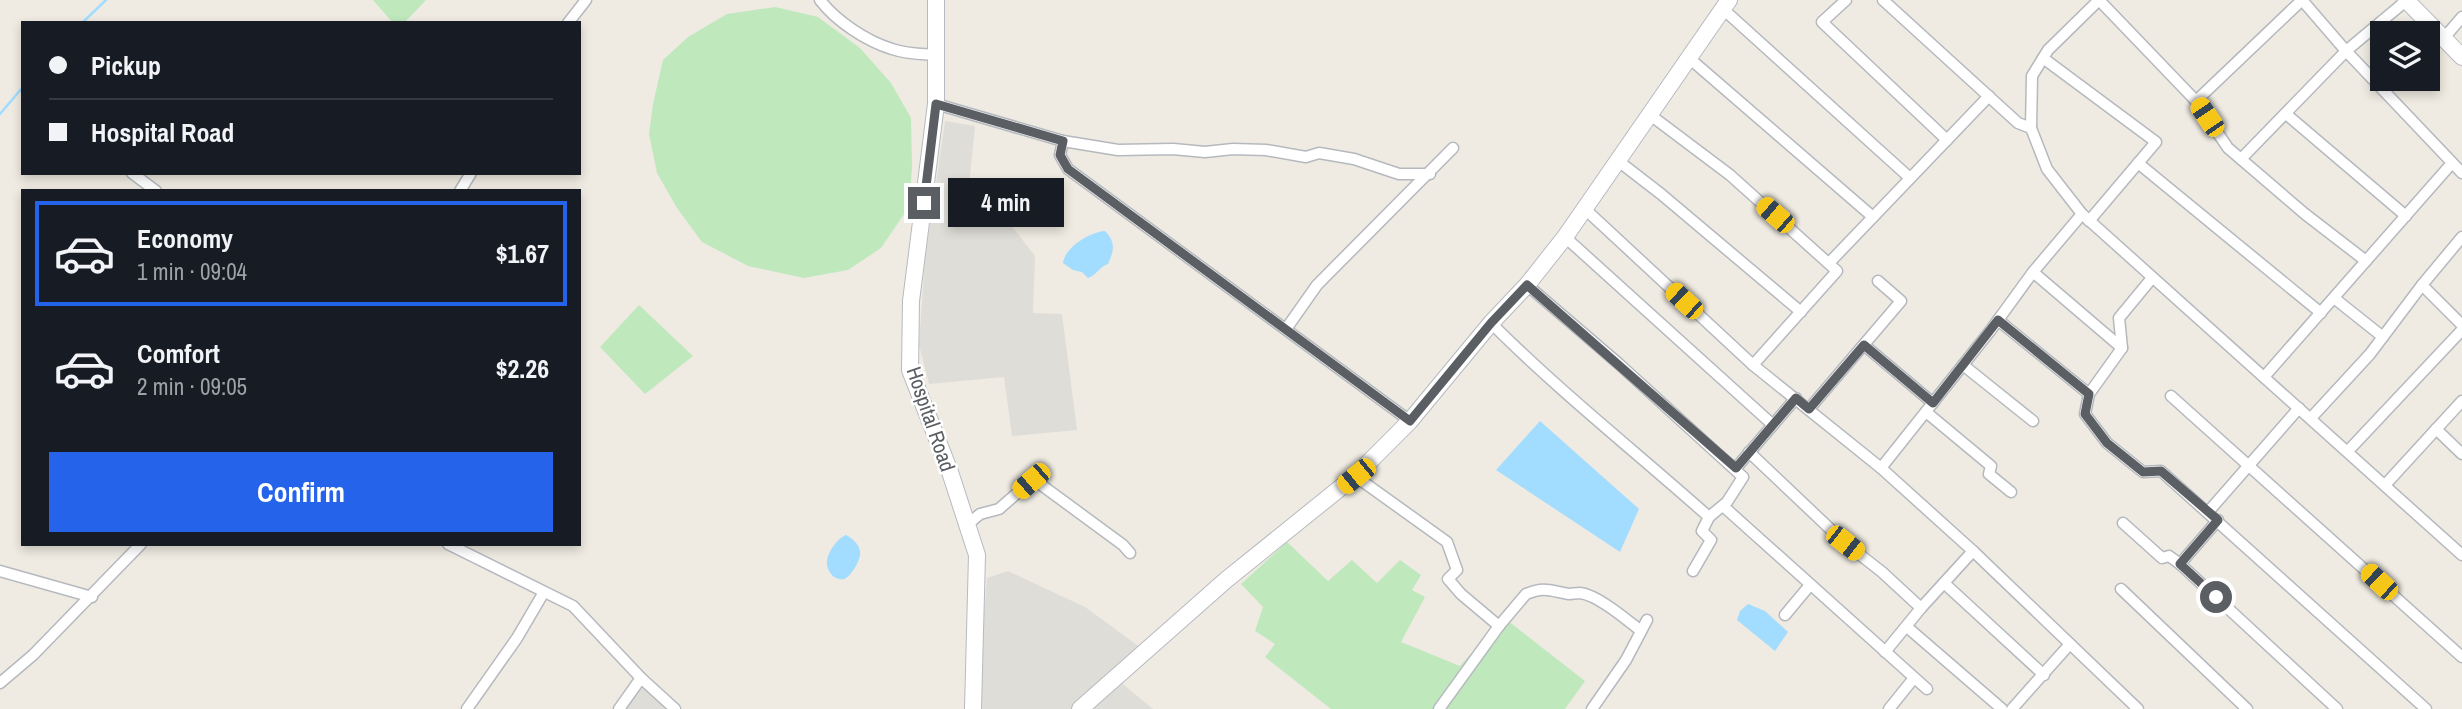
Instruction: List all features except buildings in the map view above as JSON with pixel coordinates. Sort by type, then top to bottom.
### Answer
[{"type":"street","points":[[570,21],[586,0]]},
{"type":"street","points":[[820,0],[828,10],[855,30],[891,49],[936,55]]},
{"type":"street","name":"Hospital Road","points":[[936,0],[936,104],[911,301],[910,370],[950,472],[977,555],[973,709]]},
{"type":"street","points":[[1846,0],[1822,22],[1947,140]]},
{"type":"street","points":[[1883,0],[2018,122],[2031,128]]},
{"type":"street","points":[[2366,261],[2305,215],[2228,148],[2196,101],[2099,0],[2048,50],[2032,76],[2031,128],[2047,169],[2086,217],[2462,555]]},
{"type":"street","points":[[2196,101],[2302,0],[2346,51],[2462,173]]},
{"type":"street","points":[[2241,159],[2346,51],[2407,0],[2462,57]]},
{"type":"street","points":[[1080,709],[1226,580],[1356,476],[1410,421],[1565,237],[1726,4],[1910,178]]},
{"type":"street","points":[[2444,38],[2462,17]]},
{"type":"street","points":[[1689,58],[1873,218]]},
{"type":"street","points":[[1881,468],[2033,272],[2156,142],[2043,58]]},
{"type":"street","points":[[1829,263],[1989,96]]},
{"type":"street","points":[[936,104],[1063,141],[1118,150],[1266,150],[1306,157],[1319,153],[1354,159],[1399,174],[1430,174]]},
{"type":"street","points":[[1649,114],[1730,176],[1837,271],[1753,365]]},
{"type":"street","points":[[2286,114],[2406,216]]},
{"type":"street","points":[[1063,141],[1060,155],[1068,169],[1410,421]]},
{"type":"street","points":[[1286,329],[1317,285],[1453,148]]},
{"type":"street","points":[[1617,160],[1801,312]]},
{"type":"street","points":[[2138,163],[2321,313]]},
{"type":"street","points":[[2264,377],[2452,163]]},
{"type":"street","points":[[135,175],[153,189]]},
{"type":"street","points":[[1585,209],[1753,365],[1881,468],[1973,551],[2138,709]]},
{"type":"street","points":[[1565,237],[1773,425]]},
{"type":"street","points":[[2311,418],[2370,354],[2462,237]]},
{"type":"street","points":[[2033,272],[2122,348]]},
{"type":"street","points":[[2152,278],[2119,318],[2122,348],[2089,394],[2085,414],[2107,443],[2143,472],[2161,471],[2425,709]]},
{"type":"street","points":[[1809,409],[1901,301],[1878,281]]},
{"type":"street","points":[[1527,285],[1743,477],[1723,506],[1709,517],[1702,531],[1712,540],[1693,571]]},
{"type":"street","points":[[2348,452],[2462,328],[2422,285]]},
{"type":"street","points":[[2334,298],[2383,337]]},
{"type":"street","points":[[1998,320],[2089,394]]},
{"type":"street","points":[[1491,323],[1559,388],[1709,517]]},
{"type":"street","points":[[1864,345],[1992,466],[1989,474],[2011,492]]},
{"type":"street","points":[[1963,365],[2033,421]]},
{"type":"street","points":[[2171,396],[2462,657]]},
{"type":"street","points":[[1736,468],[1796,398]]},
{"type":"street","points":[[2385,485],[2462,401]]},
{"type":"street","points":[[2208,512],[2299,408]]},
{"type":"street","points":[[2436,429],[2462,454]]},
{"type":"street","points":[[1749,452],[1845,543],[1921,608]]},
{"type":"street","points":[[1356,476],[1447,542],[1457,569],[1448,579],[1476,608],[1499,626]]},
{"type":"street","points":[[967,525],[980,514],[999,509],[1031,481],[1036,481],[1130,553]]},
{"type":"street","points":[[1723,506],[1927,689]]},
{"type":"street","points":[[2180,564],[2218,520]]},
{"type":"street","points":[[2123,523],[2162,558],[2169,556],[2180,564],[2337,709]]},
{"type":"street","points":[[0,683],[93,597],[139,546]]},
{"type":"street","points":[[453,546],[573,606],[675,709]]},
{"type":"street","points":[[1885,652],[1973,551]]},
{"type":"street","points":[[0,571],[93,597]]},
{"type":"street","points":[[1944,583],[2044,675]]},
{"type":"street","points":[[1785,615],[1810,585]]},
{"type":"street","points":[[1439,709],[1499,626],[1526,594],[1547,589],[1570,594],[1580,593],[1593,598],[1641,631]]},
{"type":"street","points":[[2120,589],[2247,709]]},
{"type":"street","points":[[467,709],[517,638],[544,592]]},
{"type":"street","points":[[1592,709],[1626,660],[1647,620]]},
{"type":"street","points":[[1907,627],[2002,709]]},
{"type":"street","points":[[2031,709],[2016,705],[2070,645]]},
{"type":"street","points":[[619,709],[641,677]]},
{"type":"street","points":[[1889,709],[1914,678]]},
{"type":"shaded area","points":[[945,121],[975,126],[968,196],[1001,212],[1035,256],[1033,313],[1062,314],[1077,430],[1012,436],[1004,377],[929,384],[919,345],[925,259]]},
{"type":"shaded area","points":[[1008,571],[1085,607],[1141,648],[1113,676],[1153,709],[982,709],[980,663],[987,578]]},
{"type":"shaded area","points":[[644,686],[669,709],[624,709]]},
{"type":"green space","points":[[373,0],[426,0],[406,21],[391,21]]},
{"type":"green space","points":[[775,7],[818,17],[860,48],[891,83],[911,118],[912,168],[909,207],[881,248],[848,270],[804,278],[748,266],[702,242],[677,208],[657,173],[649,134],[663,60],[688,37],[727,14]]},
{"type":"green space","points":[[639,305],[693,356],[645,394],[600,347]]},
{"type":"green space","points":[[1287,542],[1328,581],[1352,560],[1377,583],[1400,560],[1421,575],[1412,590],[1425,597],[1401,642],[1460,666],[1503,617],[1585,681],[1565,709],[1331,709],[1265,657],[1275,644],[1255,631],[1263,607],[1241,584]]},
{"type":"water","points":[[1105,231],[1112,243],[1112,255],[1108,264],[1094,275],[1088,278],[1063,263],[1068,251],[1079,241]]},
{"type":"water","points":[[1540,421],[1639,509],[1620,552],[1496,470]]},
{"type":"water","points":[[846,535],[857,544],[860,554],[850,575],[839,579],[830,572],[827,560],[835,544]]},
{"type":"water","points":[[1748,604],[1765,611],[1788,632],[1775,651],[1737,620],[1740,611]]},
{"type":"waterway","points":[[84,21],[106,0]]},
{"type":"waterway","points":[[0,114],[21,89]]},
{"type":"route","points":[[924,203],[936,104],[1063,141],[1060,155],[1068,169],[1410,421],[1491,323],[1527,285],[1736,468],[1796,398],[1809,409],[1864,345],[1933,403],[1998,320],[2089,394],[2085,414],[2107,443],[2143,472],[2161,471],[2218,520],[2180,564],[2216,597]]}]
